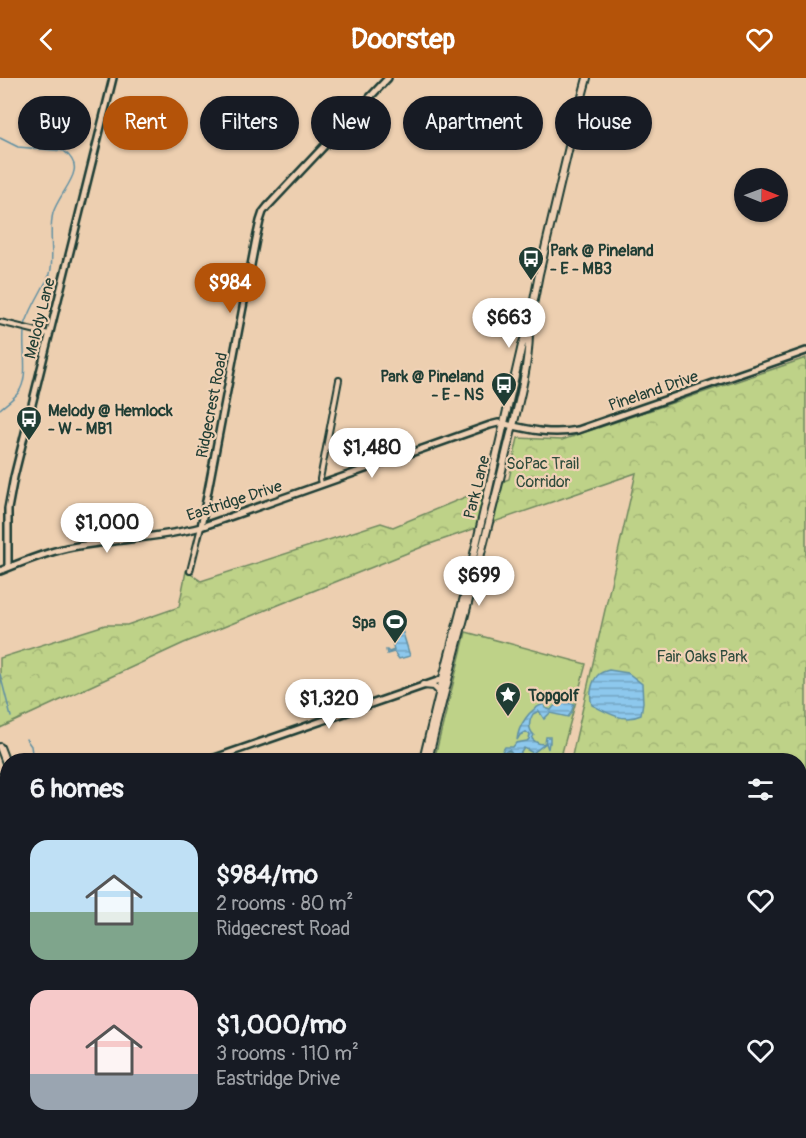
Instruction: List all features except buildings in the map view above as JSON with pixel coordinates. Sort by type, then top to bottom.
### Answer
[{"type":"main road","name":"Park Lane","points":[[429,753],[445,678],[470,585],[479,529],[587,78]]},
{"type":"main road","name":"Park Lane","points":[[470,585],[488,531],[512,426],[529,346],[529,326]]},
{"type":"main road","points":[[479,529],[488,531]]},
{"type":"main road","name":"Park Lane","points":[[425,753],[439,691],[445,678]]},
{"type":"main road","points":[[423,685],[432,685],[439,691]]},
{"type":"street","name":"Melody Lane","points":[[8,567],[7,529],[10,492],[113,78]]},
{"type":"street","name":"Ridgecrest Road","points":[[190,571],[201,527],[263,212],[388,78]]},
{"type":"street","points":[[0,322],[49,334]]},
{"type":"street","name":"Pineland Drive","points":[[505,424],[558,433],[578,430],[806,351]]},
{"type":"street","points":[[321,484],[320,479],[339,380]]},
{"type":"street","name":"Eastridge Drive","points":[[0,571],[40,555],[70,548],[201,527],[483,427],[498,423],[505,424]]},
{"type":"street","points":[[229,753],[445,678]]},
{"type":"green space","points":[[806,358],[806,753],[573,753],[636,473],[427,545],[184,643],[0,728],[0,658],[105,625],[127,625],[179,607],[186,571],[201,581],[381,523],[393,527],[509,479],[518,438],[562,440]]},
{"type":"green space","name":"Topgolf","points":[[466,632],[586,664],[562,753],[436,753]]},
{"type":"water","name":"Spa","points":[[402,630],[410,656],[399,659],[394,652],[387,654],[386,650],[389,652],[394,650],[392,641],[394,637],[391,635]]},
{"type":"water","points":[[609,670],[628,673],[642,684],[641,715],[622,717],[592,705],[592,685],[599,674]]},
{"type":"water","points":[[566,701],[574,704],[568,717],[550,713],[544,719],[539,711],[533,714],[531,719],[530,728],[534,735],[532,739],[543,744],[546,737],[550,737],[548,749],[546,743],[533,753],[524,748],[521,753],[511,753],[509,750],[501,753],[505,747],[513,747],[516,743],[529,739],[530,735],[526,732],[517,740],[522,724],[534,709],[544,704],[545,708],[551,710],[554,706]]},
{"type":"waterway","points":[[0,138],[18,147],[64,151],[74,165],[73,176],[53,213],[50,274],[25,325],[25,369],[22,386],[18,393],[0,409]]},
{"type":"waterway","points":[[0,674],[11,717]]},
{"type":"waterway","points":[[26,739],[31,746],[32,753]]},
{"type":"place","name":"Park @ Pineland - E - MB3","points":[[531,282]]},
{"type":"place","name":"Park @ Pineland - E - NS","points":[[504,408]]},
{"type":"place","name":"Melody @ Hemlock - W - MB1","points":[[29,442]]},
{"type":"place","name":"Spa","points":[[395,645]]},
{"type":"place","name":"Topgolf","points":[[508,718]]},
{"type":"park label","name":"SoPac Trail Corridor","points":[[543,472]]},
{"type":"park label","name":"Fair Oaks Park","points":[[702,656]]}]
